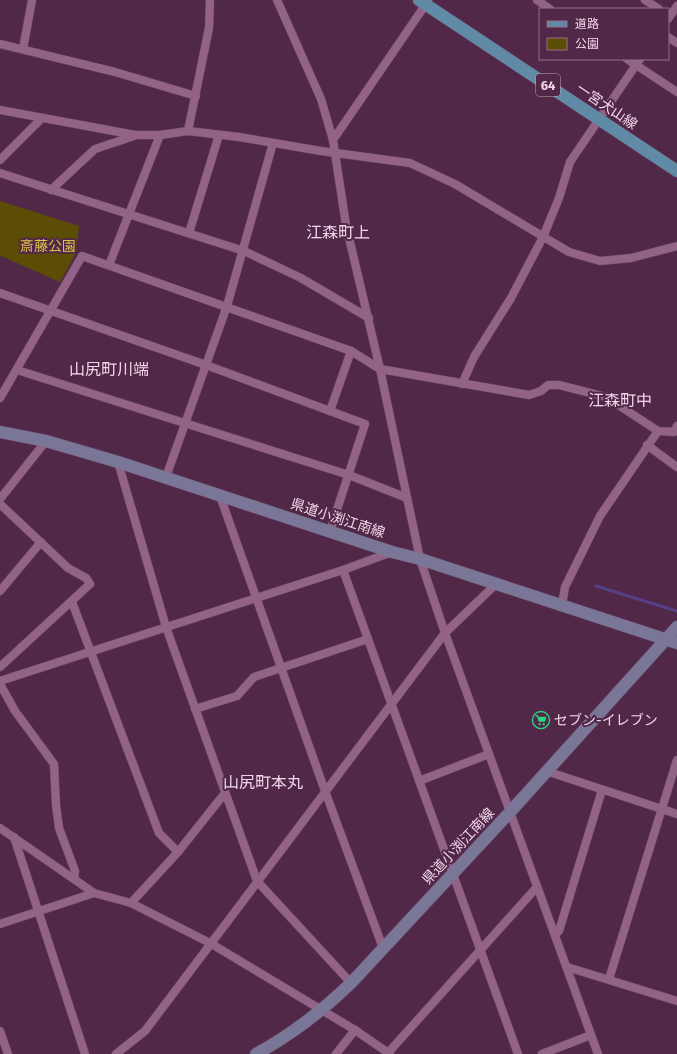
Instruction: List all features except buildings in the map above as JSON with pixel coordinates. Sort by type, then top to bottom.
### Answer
[{"type":"main road","name":"一宮犬山線","points":[[424,1],[677,171]]},
{"type":"main road","name":"県道小渕江南線","points":[[0,432],[46,441],[118,462],[392,552],[420,559],[671,641]]},
{"type":"main road","name":"県道小渕江南線","points":[[256,1054],[275,1044],[322,1010],[351,983],[511,811],[546,771],[671,641],[677,627]]},
{"type":"street","points":[[23,50],[32,0]]},
{"type":"street","points":[[188,131],[209,28],[210,0]]},
{"type":"street","points":[[277,0],[321,99],[333,140],[346,224],[369,318],[420,559],[445,633],[511,811],[598,1054]]},
{"type":"street","points":[[537,0],[549,8]]},
{"type":"street","points":[[645,0],[657,8]]},
{"type":"street","points":[[333,140],[424,1]]},
{"type":"street","points":[[669,16],[677,6]]},
{"type":"street","points":[[0,44],[115,72],[196,96]]},
{"type":"street","points":[[462,384],[474,357],[511,298],[543,237],[559,198],[570,162],[638,62],[677,92]]},
{"type":"street","points":[[0,110],[135,136],[160,135],[188,131],[410,162],[455,184],[496,207],[569,252],[600,261],[631,258],[677,246]]},
{"type":"street","points":[[0,160],[42,118]]},
{"type":"street","points":[[109,265],[131,214],[160,135]]},
{"type":"street","points":[[189,233],[218,135]]},
{"type":"street","points":[[51,190],[95,149],[135,136]]},
{"type":"street","points":[[166,477],[227,306],[273,143]]},
{"type":"street","points":[[0,173],[244,250],[301,278],[369,318]]},
{"type":"street","points":[[0,398],[82,256],[351,351],[380,369],[529,395],[541,391],[548,385],[559,385],[606,398],[658,431],[674,432],[677,426]]},
{"type":"street","points":[[0,293],[206,365],[365,424],[330,531]]},
{"type":"street","points":[[330,411],[351,351]]},
{"type":"street","points":[[17,370],[348,475],[407,498]]},
{"type":"street","points":[[562,605],[565,586],[600,516],[658,431]]},
{"type":"street","points":[[0,499],[46,441]]},
{"type":"street","points":[[647,445],[677,467]]},
{"type":"street","points":[[118,462],[166,627],[257,882],[351,983]]},
{"type":"street","points":[[220,496],[325,791],[383,948]]},
{"type":"street","points":[[0,504],[68,568],[86,578],[90,584],[0,667]]},
{"type":"street","points":[[0,591],[41,542]]},
{"type":"street","points":[[74,879],[76,871],[59,828],[54,764],[16,711],[1,680],[343,570],[392,552]]},
{"type":"street","points":[[343,570],[518,1054]]},
{"type":"street","points":[[116,1054],[127,1051],[146,1030],[210,943],[445,633],[496,584]]},
{"type":"street","points":[[72,602],[159,833],[178,852]]},
{"type":"street","points":[[195,709],[237,696],[254,677],[368,639]]},
{"type":"street","points":[[419,781],[489,754]]},
{"type":"street","points":[[609,979],[677,760]]},
{"type":"street","points":[[546,771],[677,814]]},
{"type":"street","points":[[555,934],[559,931],[602,790]]},
{"type":"street","points":[[131,903],[178,852],[226,793]]},
{"type":"street","points":[[0,828],[94,893],[131,903],[210,943],[355,1030],[388,1053],[537,887]]},
{"type":"street","points":[[14,837],[85,1054]]},
{"type":"street","points":[[0,924],[94,893]]},
{"type":"street","points":[[566,967],[676,999]]},
{"type":"street","points":[[336,1054],[355,1030]]},
{"type":"street","points":[[0,1031],[8,1054]]},
{"type":"street","points":[[542,1054],[591,1035]]},
{"type":"green space","name":"斎藤公園","points":[[0,201],[79,226],[76,253],[60,282],[1,256],[0,257]]},
{"type":"waterway","points":[[596,586],[677,611]]},
{"type":"place","name":"セブン-イレブン","points":[[541,720]]},
{"type":"district","name":"江森町上","points":[[338,232]]},
{"type":"district","name":"山尻町川端","points":[[109,369]]},
{"type":"district","name":"江森町中","points":[[620,400]]},
{"type":"district","name":"山尻町本丸","points":[[263,782]]}]
